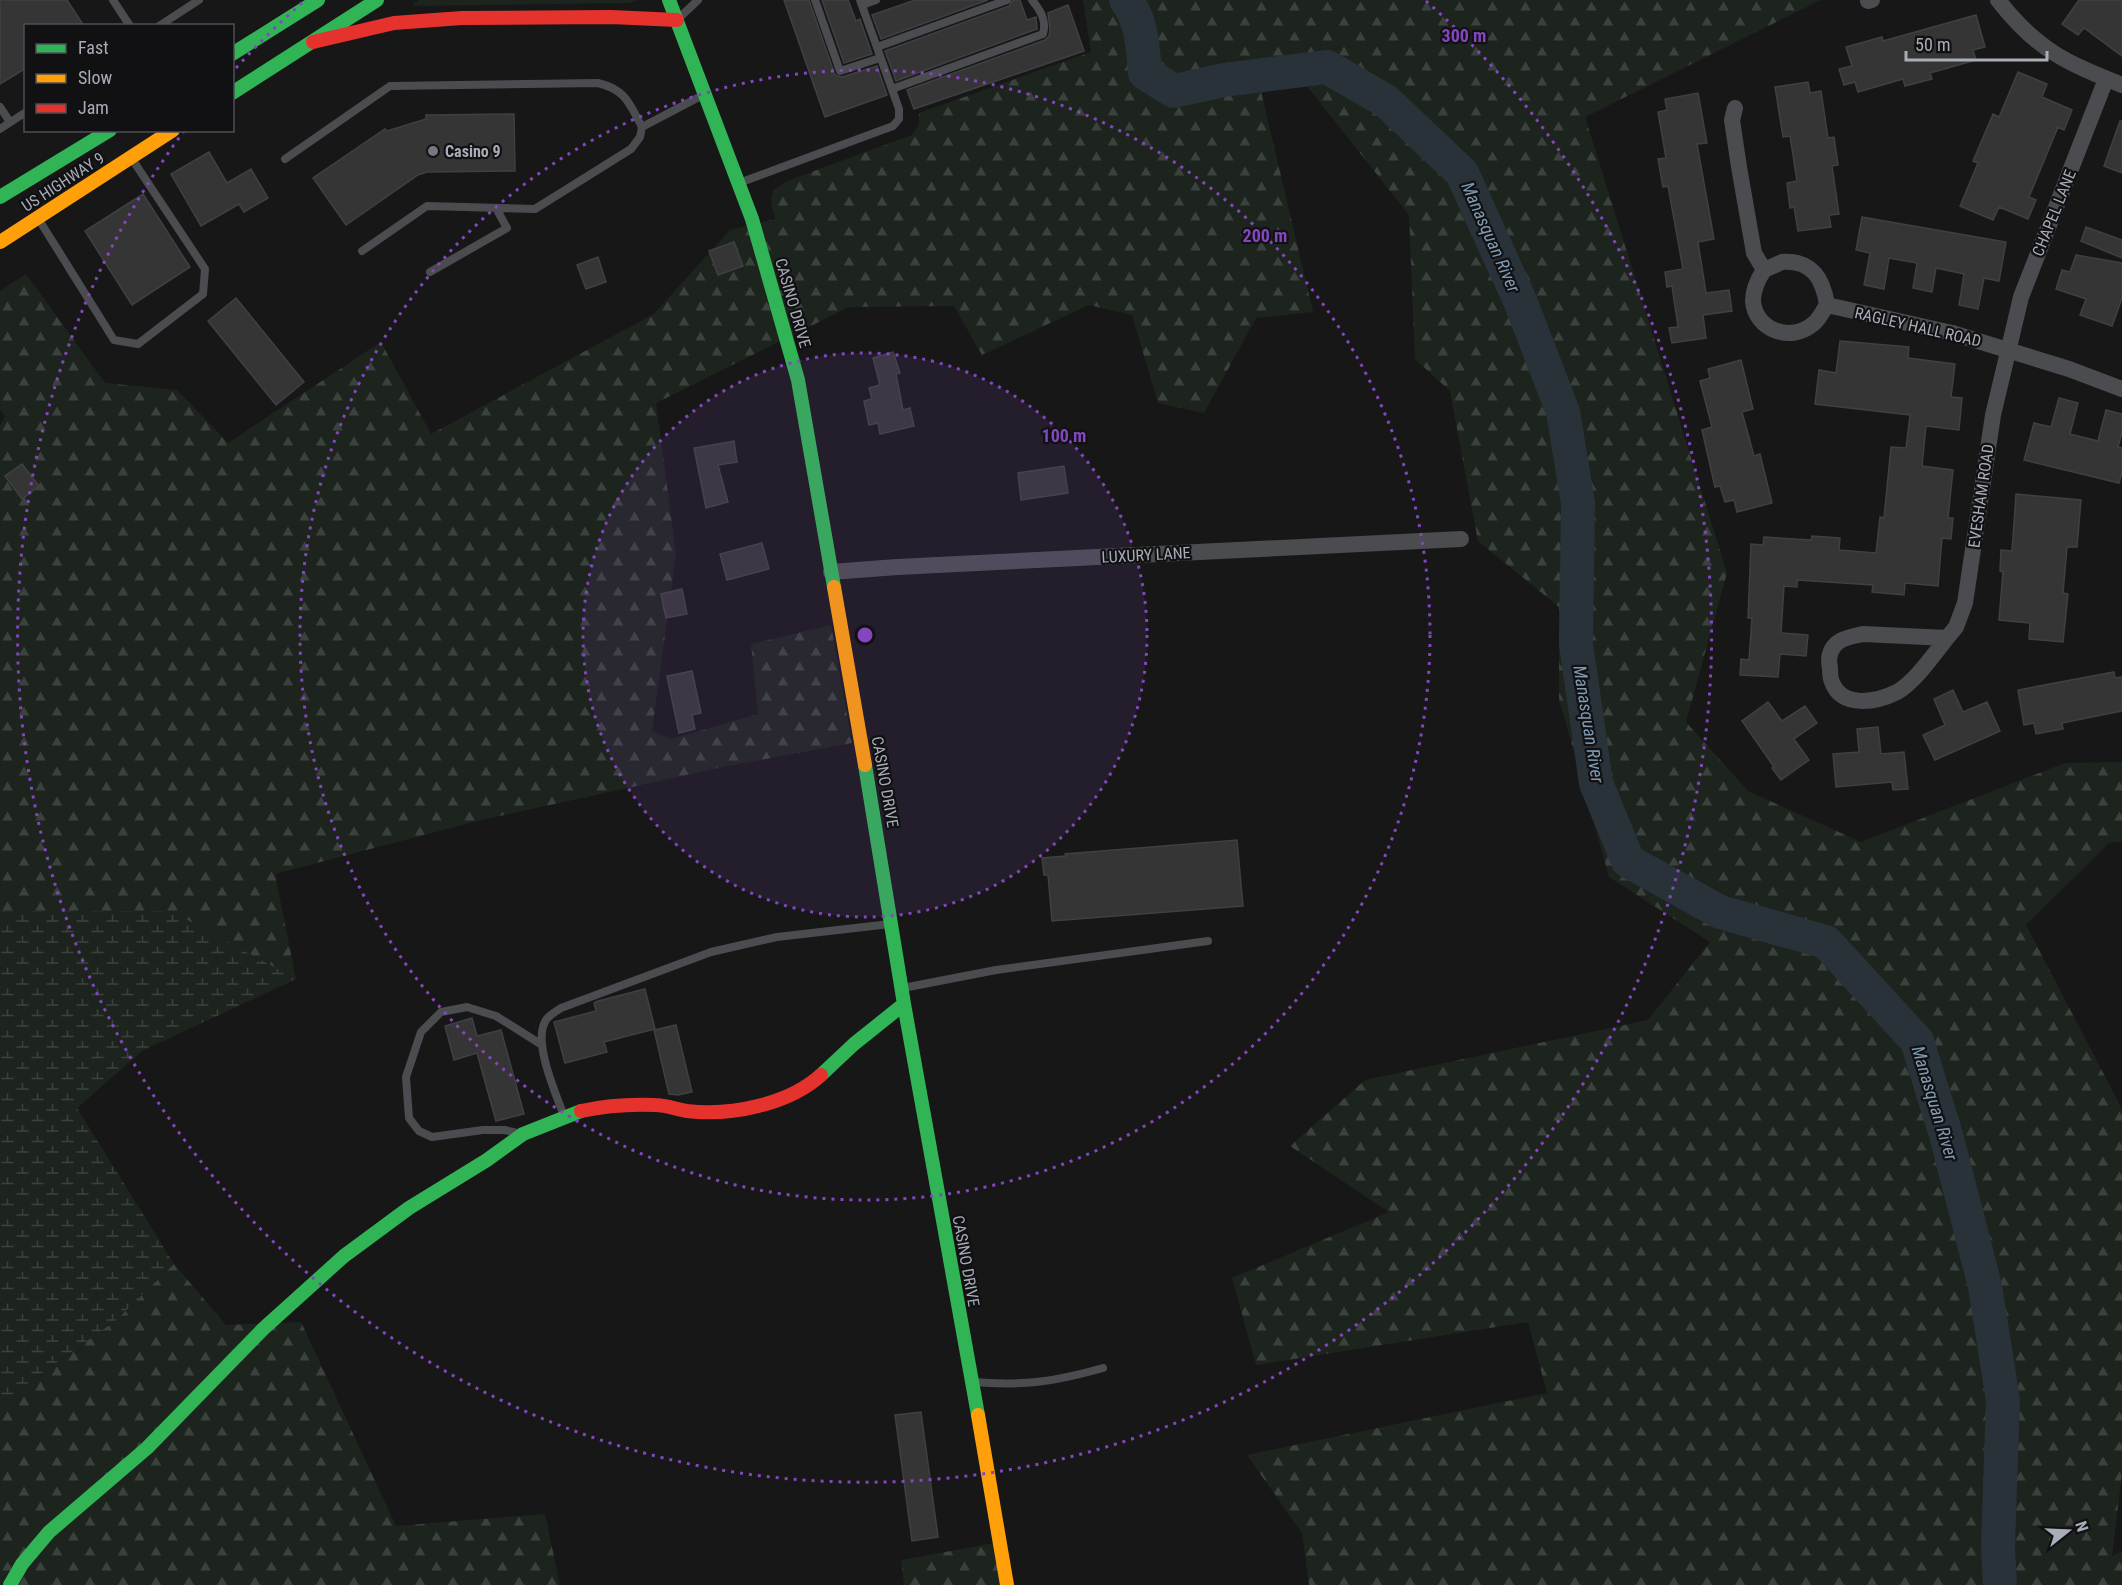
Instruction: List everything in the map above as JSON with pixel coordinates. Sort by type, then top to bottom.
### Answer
[{"type":"main road","points":[[234,53],[318,0]]},
{"type":"main road","points":[[234,92],[377,0]]},
{"type":"main road","name":"CASINO DRIVE","points":[[669,0],[739,183],[760,246],[798,380],[904,1004],[1007,1585]]},
{"type":"main road","points":[[313,42],[394,23],[462,18],[611,16],[677,20]]},
{"type":"main road","name":"US HIGHWAY 9","points":[[0,197],[107,132]]},
{"type":"main road","name":"US HIGHWAY 9","points":[[0,242],[170,132]]},
{"type":"main road","points":[[10,1585],[22,1564],[49,1532],[147,1448],[263,1329],[344,1256],[409,1208],[487,1160],[523,1134],[564,1117],[592,1109],[656,1105],[688,1111],[726,1112],[745,1110],[792,1094],[812,1083],[854,1044],[904,1004]]},
{"type":"street","points":[[1998,0],[2012,18],[2048,51],[2114,82]]},
{"type":"street","name":"CHAPEL LANE","points":[[2009,350],[2021,297],[2114,82]]},
{"type":"street","points":[[1735,108],[1732,120],[1754,253],[1764,270]]},
{"type":"street","points":[[1782,262],[1791,262],[1802,264],[1813,271],[1825,289],[1827,305],[1815,323],[1804,330],[1791,334],[1781,333],[1769,328],[1760,320],[1753,301],[1754,292],[1764,270],[1782,262]]},
{"type":"street","name":"RAGLEY HALL ROAD","points":[[1827,305],[1952,333],[2070,369],[2122,389]]},
{"type":"street","name":"EVESHAM ROAD","points":[[1947,638],[1863,634],[1847,638],[1837,644],[1830,653],[1828,661],[1832,682],[1840,694],[1853,701],[1876,700],[1898,691],[1912,679],[1947,638],[1956,627],[1965,603],[1993,415],[2009,350]]},
{"type":"street","name":"LUXURY LANE","points":[[831,572],[1461,539]]},
{"type":"lane","points":[[113,0],[129,24]]},
{"type":"lane","points":[[162,24],[199,0]]},
{"type":"lane","points":[[677,20],[698,0]]},
{"type":"lane","points":[[815,0],[840,71],[880,58]]},
{"type":"lane","points":[[739,183],[893,126],[899,119],[899,109],[861,3],[876,0]]},
{"type":"lane","points":[[877,47],[1007,0]]},
{"type":"lane","points":[[892,89],[1043,34],[1045,26],[1041,11],[1032,0]]},
{"type":"lane","points":[[285,159],[390,86],[598,83],[613,87],[626,97],[642,127],[640,137],[632,149],[535,209],[427,206],[362,251]]},
{"type":"lane","points":[[642,127],[706,94]]},
{"type":"lane","points":[[0,107],[10,122]]},
{"type":"lane","points":[[0,129],[24,113]]},
{"type":"lane","points":[[37,217],[114,340],[138,344],[203,294],[205,269],[131,158]]},
{"type":"lane","points":[[430,272],[507,228],[496,208]]},
{"type":"lane","points":[[564,1117],[545,1059],[541,1037],[546,1020],[561,1008],[711,952],[777,937],[892,924]]},
{"type":"lane","points":[[902,988],[996,970],[1208,941]]},
{"type":"lane","points":[[523,1134],[505,1130],[483,1130],[432,1137],[419,1131],[409,1118],[406,1077],[422,1032],[441,1012],[467,1007],[496,1016],[542,1045]]},
{"type":"lane","points":[[972,1382],[1007,1385],[1040,1383],[1103,1368]]},
{"type":"green space","points":[[419,0],[638,0],[629,3],[414,6],[413,4]]},
{"type":"green space","points":[[1083,0],[1821,0],[1585,117],[1727,573],[1686,722],[1748,791],[1861,842],[2065,763],[2122,762],[2122,841],[2109,843],[2026,925],[2122,1109],[2122,1473],[2112,1556],[2122,1551],[2122,1585],[1309,1585],[1302,1533],[1247,1455],[1547,1393],[1528,1322],[1256,1365],[1232,1278],[1389,1212],[1290,1146],[1365,1080],[1648,1020],[1710,942],[1609,877],[1559,699],[1559,607],[1478,541],[1450,391],[1415,359],[1409,215],[1303,81],[1256,70],[1313,312],[1256,318],[1204,413],[1158,403],[1132,315],[1089,305],[982,355],[954,306],[849,307],[656,403],[676,554],[652,731],[671,739],[758,714],[751,644],[831,625],[852,743],[723,767],[477,821],[275,874],[296,979],[170,911],[2,911],[0,908],[0,425],[5,417],[0,409],[0,291],[26,274],[105,383],[177,390],[228,443],[381,342],[431,434],[654,314],[730,230],[775,219],[771,203],[773,190],[787,181],[912,135],[919,125],[919,113],[1091,52]]},
{"type":"green space","points":[[0,908],[2,911],[170,911],[296,979],[142,1051],[77,1108],[174,1264],[115,1321],[0,1403]]},
{"type":"green space","points":[[174,1264],[226,1325],[301,1322],[396,1526],[545,1514],[560,1585],[0,1585],[0,1403],[115,1321]]},
{"type":"green space","points":[[1000,1542],[1007,1585],[904,1585],[901,1560]]},
{"type":"building","points":[[0,0],[67,0],[83,24],[24,24],[24,69],[0,84]]},
{"type":"building","points":[[784,0],[809,0],[835,75],[842,77],[877,66],[887,95],[825,117]]},
{"type":"building","points":[[822,0],[848,0],[856,21],[860,19],[872,54],[844,63]]},
{"type":"building","points":[[915,0],[988,0],[881,39],[872,15]]},
{"type":"building","points":[[1013,0],[1020,0],[1027,20],[1036,17],[1037,29],[896,81],[885,51],[1009,6]]},
{"type":"building","points":[[2079,0],[2122,0],[2122,56],[2084,28],[2078,35],[2062,24]]},
{"type":"building","points":[[1068,5],[1084,51],[914,109],[907,90],[1045,40],[1049,36],[1050,29],[1048,13]]},
{"type":"building","points":[[1976,15],[1985,47],[1973,50],[1976,60],[1930,73],[1932,79],[1905,86],[1903,79],[1858,92],[1855,82],[1844,85],[1839,69],[1852,66],[1846,47],[1882,37],[1883,41]]},
{"type":"building","points":[[2018,72],[2047,84],[2042,97],[2072,110],[2064,130],[2058,127],[2029,197],[2036,200],[2028,219],[1999,207],[1993,220],[1960,206],[1978,163],[1973,161],[1993,114],[1999,117]]},
{"type":"building","points":[[1808,82],[1810,93],[1821,91],[1828,138],[1834,137],[1838,165],[1832,166],[1839,214],[1829,215],[1831,227],[1798,231],[1794,207],[1790,208],[1787,183],[1797,181],[1790,136],[1783,137],[1775,87]]},
{"type":"building","points":[[1698,93],[1707,143],[1697,144],[1714,239],[1698,242],[1706,293],[1729,290],[1732,311],[1703,315],[1706,338],[1672,343],[1669,328],[1678,327],[1672,286],[1667,287],[1665,272],[1683,269],[1668,186],[1663,187],[1658,159],[1666,158],[1658,112],[1667,110],[1665,99]]},
{"type":"building","name":"Casino 9","points":[[514,114],[515,171],[427,172],[418,175],[346,225],[313,178],[385,129],[387,131],[426,119],[426,115]]},
{"type":"building","points":[[2120,121],[2122,121],[2122,173],[2104,166]]},
{"type":"building","points":[[209,152],[227,183],[251,169],[268,198],[244,212],[239,204],[201,226],[171,174]]},
{"type":"building","points":[[143,194],[190,267],[132,305],[85,231]]},
{"type":"building","points":[[1862,217],[2006,242],[1999,281],[1984,278],[1978,309],[1959,305],[1964,274],[1936,268],[1932,292],[1913,288],[1917,263],[1889,258],[1884,289],[1864,285],[1870,253],[1856,250]]},
{"type":"building","points":[[2086,227],[2122,240],[2122,258],[2081,241]]},
{"type":"building","points":[[734,242],[743,266],[718,275],[709,251]]},
{"type":"building","points":[[2076,255],[2122,263],[2122,298],[2112,326],[2080,315],[2086,299],[2056,289],[2062,270],[2070,272]]},
{"type":"building","points":[[598,257],[606,282],[586,289],[577,265]]},
{"type":"building","points":[[236,298],[304,382],[276,405],[208,321]]},
{"type":"building","points":[[1840,341],[1909,347],[1908,358],[1955,364],[1951,397],[1962,398],[1959,430],[1926,426],[1922,466],[1953,470],[1948,518],[1953,518],[1951,539],[1942,538],[1938,586],[1905,583],[1904,595],[1872,592],[1873,585],[1797,580],[1797,587],[1784,586],[1781,633],[1808,635],[1806,656],[1780,654],[1778,677],[1740,675],[1741,659],[1749,660],[1752,618],[1748,618],[1751,544],[1763,545],[1764,537],[1811,540],[1812,536],[1840,538],[1839,550],[1876,553],[1880,517],[1884,518],[1891,447],[1906,448],[1910,415],[1815,404],[1819,370],[1836,373]]},
{"type":"building","points":[[893,352],[900,373],[896,374],[903,410],[910,408],[914,426],[880,434],[878,423],[869,425],[864,401],[872,399],[869,388],[880,385],[873,358]]},
{"type":"building","points":[[1741,360],[1753,409],[1742,412],[1754,456],[1760,454],[1772,503],[1737,512],[1734,500],[1725,502],[1720,486],[1715,487],[1702,430],[1712,427],[1700,381],[1710,378],[1708,369]]},
{"type":"building","points":[[2059,398],[2078,403],[2070,434],[2098,441],[2106,410],[2122,414],[2122,432],[2118,447],[2122,448],[2122,472],[2119,483],[2024,460],[2034,423],[2051,427]]},
{"type":"building","points":[[734,441],[737,462],[718,465],[728,502],[706,508],[694,448]]},
{"type":"building","points":[[22,464],[39,486],[22,499],[5,476]]},
{"type":"building","points":[[1064,466],[1068,493],[1021,500],[1018,473]]},
{"type":"building","points":[[2016,494],[2081,500],[2077,547],[2067,547],[2063,593],[2068,594],[2063,642],[2029,639],[2030,623],[1999,620],[2003,572],[2000,571],[2001,550],[2012,551]]},
{"type":"building","points":[[762,543],[769,569],[727,580],[720,554]]},
{"type":"building","points":[[682,589],[687,614],[666,618],[661,594]]},
{"type":"building","points":[[692,671],[701,713],[692,715],[695,729],[679,733],[667,676]]},
{"type":"building","points":[[2114,672],[2115,678],[2122,677],[2122,711],[2062,723],[2063,729],[2036,734],[2034,723],[2024,725],[2018,690]]},
{"type":"building","points":[[1953,690],[1963,712],[1987,702],[2000,731],[1935,760],[1923,735],[1945,725],[1934,699]]},
{"type":"building","points":[[1768,702],[1782,721],[1805,706],[1817,723],[1794,739],[1809,760],[1781,780],[1742,721]]},
{"type":"building","points":[[1878,727],[1881,754],[1904,752],[1908,789],[1893,790],[1892,782],[1836,787],[1833,754],[1859,752],[1857,729]]},
{"type":"building","points":[[1237,840],[1243,906],[1052,921],[1048,875],[1044,875],[1042,858],[1066,856],[1065,854]]},
{"type":"building","points":[[645,989],[655,1029],[604,1042],[607,1052],[565,1063],[554,1022],[596,1011],[594,1003],[598,1001]]},
{"type":"building","points":[[472,1018],[477,1036],[501,1030],[524,1114],[496,1121],[477,1053],[454,1060],[445,1026]]},
{"type":"building","points":[[676,1025],[692,1092],[678,1095],[669,1094],[654,1030]]},
{"type":"building","points":[[921,1412],[938,1537],[912,1541],[895,1415]]},
{"type":"waterway","name":"Manasquan River","points":[[1126,0],[1139,25],[1145,73],[1174,91],[1224,80],[1327,67],[1386,101],[1462,173],[1521,303],[1563,412],[1578,503],[1576,644],[1596,783],[1628,861],[1720,912],[1826,942],[1917,1041],[1946,1135],[1985,1286],[2003,1400],[1998,1546],[2000,1585]]},
{"type":"traffic: fast","points":[[234,53],[318,0]]},
{"type":"traffic: fast","points":[[234,92],[377,0]]},
{"type":"traffic: fast","points":[[669,0],[752,219],[798,380],[834,587]]},
{"type":"traffic: fast","points":[[0,197],[107,132]]},
{"type":"traffic: fast","points":[[865,765],[904,1004],[978,1415]]},
{"type":"traffic: fast","points":[[821,1075],[854,1044],[904,1004]]},
{"type":"traffic: fast","points":[[10,1585],[22,1564],[49,1532],[147,1448],[263,1329],[344,1256],[409,1208],[487,1160],[523,1134],[581,1111]]},
{"type":"traffic: slow","points":[[0,242],[170,132]]},
{"type":"traffic: slow","points":[[834,587],[865,765]]},
{"type":"traffic: slow","points":[[978,1415],[1007,1585]]},
{"type":"traffic: jam","points":[[313,42],[394,23],[462,18],[611,17],[677,20]]},
{"type":"traffic: jam","points":[[581,1111],[637,1105],[659,1105],[704,1112],[740,1110],[792,1094],[821,1075]]},
{"type":"place","name":"Casino 9","points":[[433,151]]}]
